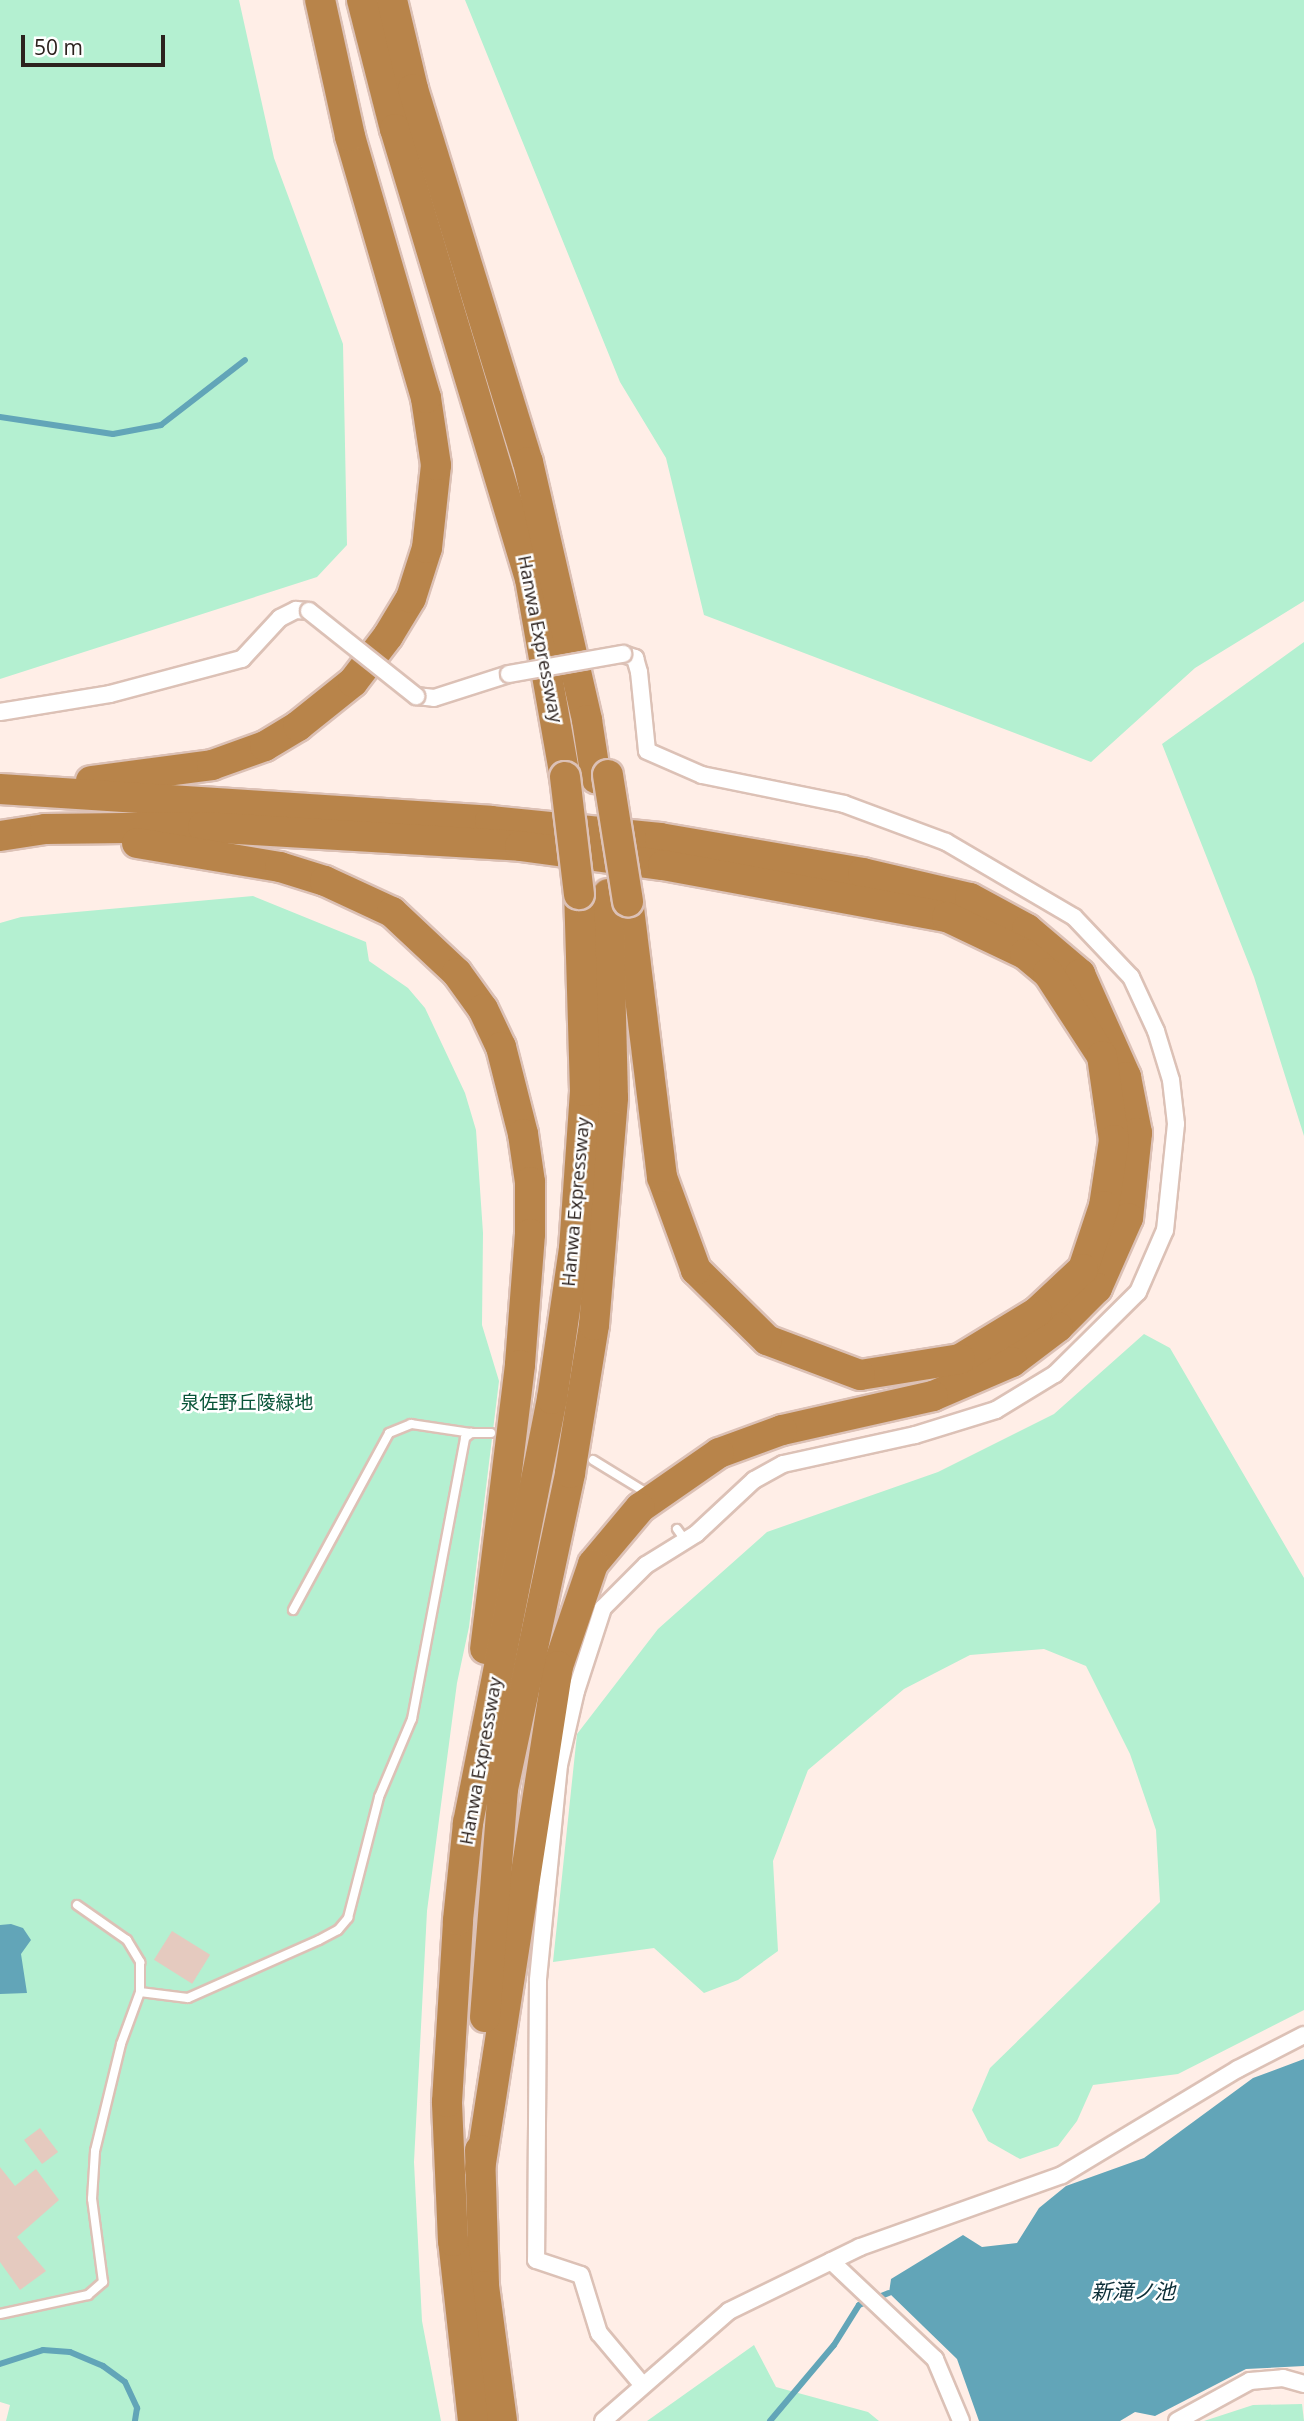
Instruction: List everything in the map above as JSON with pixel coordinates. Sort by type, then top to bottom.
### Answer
[{"type":"highway","points":[[0,786],[98,780],[212,765],[265,746],[298,726],[353,682],[411,598],[427,548],[436,465],[426,398],[328,50],[320,0]]},
{"type":"highway","name":"Hanwa Expressway","points":[[362,0],[376,56],[496,454],[530,579],[565,777],[605,897],[585,1091],[574,1249],[552,1399],[468,1823],[458,1920],[447,2102],[453,2241],[473,2421]]},
{"type":"highway","name":"Hanwa Expressway","points":[[394,9],[413,89],[544,516],[602,776],[613,1098],[594,1325],[570,1473],[503,1789],[504,1914]]},
{"type":"highway","points":[[0,786],[490,821],[660,838],[863,873],[970,898],[1027,929],[1080,974],[1104,1020],[1126,1077],[1138,1132],[1128,1218],[1097,1288],[1058,1327],[1012,1362],[933,1396],[782,1430],[719,1452],[640,1508],[593,1564],[558,1666],[504,1914],[480,2169],[484,2286],[502,2421]]},
{"type":"highway","points":[[3,833],[45,829],[203,827],[520,846],[690,869],[947,917],[1025,954],[1048,973],[1102,1056],[1114,1140],[1104,1206],[1083,1269],[1037,1312],[960,1359],[860,1375],[767,1340],[696,1270],[662,1177],[605,897]]},
{"type":"highway","points":[[45,829],[244,858],[361,896],[391,912],[457,973],[483,1009],[501,1047],[523,1134],[530,1182],[530,1234],[520,1365],[468,1823]]},
{"type":"street","points":[[0,712],[110,694],[242,659],[280,618],[296,610],[309,611],[416,696],[434,698],[509,674],[622,654],[635,658],[639,672],[647,751],[702,775],[844,804],[946,842],[1074,917],[1131,977],[1156,1031],[1171,1080],[1176,1124],[1165,1230],[1138,1292],[1055,1374],[996,1410],[915,1434],[783,1464],[754,1480],[681,1534],[603,1608],[576,1690],[559,1765],[538,1981],[536,2260],[581,2275],[599,2333],[641,2383]]},
{"type":"street","points":[[603,2421],[641,2383],[729,2311],[1062,2175],[1238,2069],[1304,2035]]},
{"type":"street","points":[[836,2267],[935,2359],[961,2421]]},
{"type":"street","points":[[1177,2421],[1250,2381],[1283,2378],[1304,2384]]},
{"type":"lane","points":[[293,1610],[389,1433],[411,1424],[471,1433],[491,1433]]},
{"type":"lane","points":[[140,1992],[188,1998],[319,1940],[338,1930],[348,1918],[379,1797],[411,1719],[465,1438],[471,1433]]},
{"type":"lane","points":[[593,1460],[645,1492]]},
{"type":"lane","points":[[0,2314],[88,2295],[103,2282],[92,2199],[95,2151],[121,2044],[140,1992],[140,1962],[127,1940],[77,1905]]},
{"type":"green space","points":[[0,0],[239,0],[274,158],[343,344],[347,545],[317,577],[0,679]]},
{"type":"green space","points":[[465,0],[1304,0],[1304,601],[1195,668],[1091,762],[704,615],[666,458],[620,382]]},
{"type":"green space","points":[[1304,642],[1304,1136],[1254,977],[1162,744]]},
{"type":"green space","name":"泉佐野丘陵緑地","points":[[253,896],[366,942],[369,961],[408,988],[425,1008],[465,1093],[476,1130],[483,1233],[482,1325],[499,1381],[469,1627],[457,1683],[427,1911],[414,2162],[422,2321],[441,2421],[6,2421],[10,2405],[0,2402],[0,923],[21,917]]},
{"type":"green space","points":[[1144,1334],[1170,1348],[1304,1578],[1304,2010],[1178,2074],[1093,2085],[1077,2121],[1058,2146],[1020,2159],[988,2141],[972,2110],[990,2068],[1160,1902],[1156,1830],[1130,1754],[1086,1666],[1044,1649],[970,1655],[904,1689],[808,1770],[773,1861],[778,1951],[738,1980],[704,1993],[654,1948],[553,1962],[577,1734],[658,1629],[767,1532],[938,1472],[1054,1414]]},
{"type":"green space","points":[[754,2345],[776,2387],[868,2412],[879,2421],[647,2421]]},
{"type":"green space","points":[[1302,2404],[1304,2421],[1204,2421],[1253,2405]]},
{"type":"water","points":[[11,1924],[23,1928],[31,1940],[21,1954],[27,1993],[0,1994],[0,1925]]},
{"type":"water","name":"新滝ノ池","points":[[1304,2059],[1304,2366],[1246,2369],[1155,2416],[1135,2412],[1120,2421],[979,2421],[957,2359],[889,2293],[891,2279],[963,2235],[982,2247],[1017,2243],[1039,2208],[1066,2186],[1144,2158],[1253,2078]]},
{"type":"building","points":[[172,1931],[210,1955],[192,1984],[154,1960]]},
{"type":"building","points":[[40,2128],[58,2152],[42,2164],[24,2140]]},
{"type":"building","points":[[0,2167],[15,2186],[36,2169],[59,2200],[17,2237],[46,2271],[20,2290],[0,2262]]},
{"type":"waterway","points":[[0,417],[113,434],[161,425],[245,360]]},
{"type":"waterway","points":[[770,2421],[834,2345],[859,2305],[889,2293]]},
{"type":"waterway","points":[[0,2364],[43,2350],[70,2352],[103,2366],[125,2382],[137,2408],[135,2421]]}]
